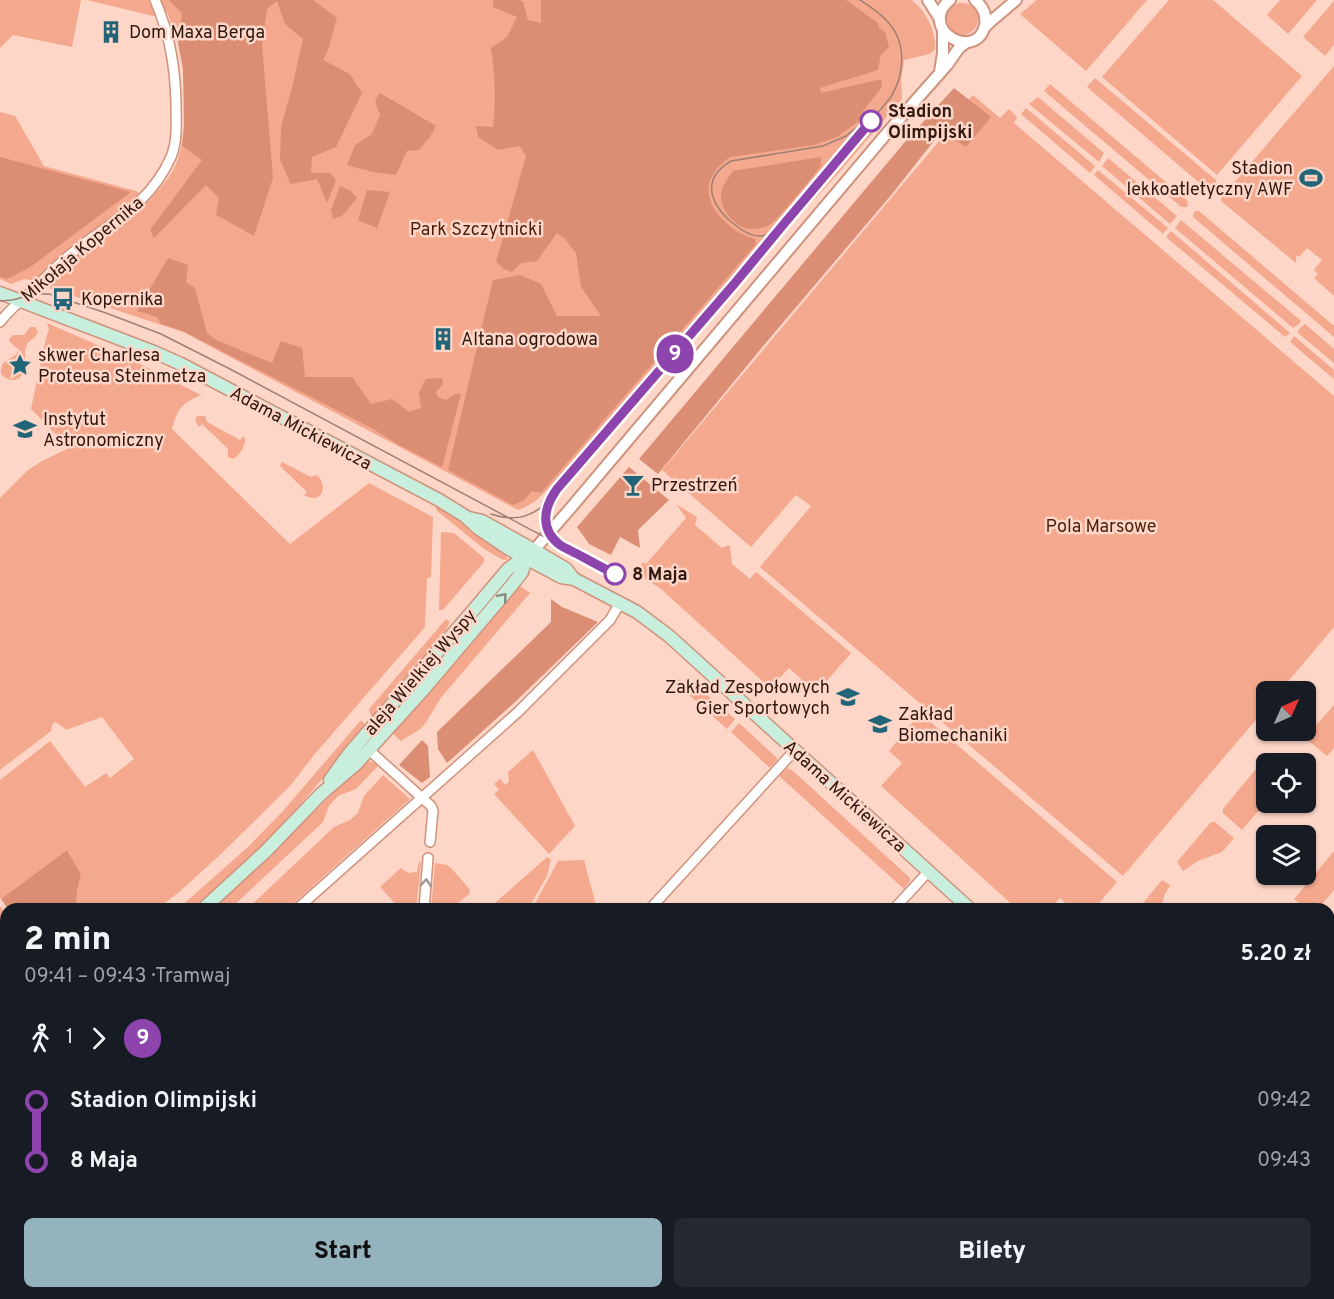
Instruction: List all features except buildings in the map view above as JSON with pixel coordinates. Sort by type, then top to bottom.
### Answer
[{"type":"main road","name":"Adama Mickiewicza","points":[[0,293],[181,364],[439,500],[465,516],[478,528],[530,554],[561,577],[574,579],[650,621],[963,903]]},
{"type":"main road","name":"aleja Wielkiej Wyspy","points":[[209,903],[369,750],[512,585],[522,572],[530,554]]},
{"type":"main road","name":"aleja Wielkiej Wyspy","points":[[321,794],[348,755],[508,569],[530,554]]},
{"type":"street","name":"Mikołaja Kopernika","points":[[0,321],[77,249],[134,207],[151,190],[171,156],[176,138],[175,72],[170,42],[155,0]]},
{"type":"street","points":[[928,0],[940,19],[943,30],[940,72]]},
{"type":"street","points":[[940,19],[942,9],[950,0]]},
{"type":"street","points":[[975,0],[985,13],[984,28]]},
{"type":"street","points":[[530,554],[960,48],[977,38],[990,21],[1016,0]]},
{"type":"street","points":[[943,30],[950,38],[968,42]]},
{"type":"street","points":[[304,903],[518,712],[610,620],[620,603]]},
{"type":"street","points":[[369,750],[431,806],[433,811],[430,842]]},
{"type":"street","points":[[655,903],[795,750]]},
{"type":"street","points":[[424,903],[428,858]]},
{"type":"street","points":[[900,903],[928,872]]},
{"type":"green space","points":[[0,0],[81,0],[72,47],[13,35],[0,48]]},
{"type":"green space","name":"Park Szczytnicki","points":[[87,0],[912,0],[929,22],[934,35],[935,49],[930,54],[904,60],[901,81],[902,99],[835,177],[546,491],[526,507],[518,510],[183,332],[49,288],[47,283],[24,279],[11,284],[0,279],[0,112],[15,116],[44,166],[136,191],[149,201],[170,176],[177,160],[184,129],[183,76],[179,47],[167,12],[153,16]]},
{"type":"green space","points":[[1037,0],[1147,0],[1086,71],[1020,14]]},
{"type":"green space","points":[[1169,0],[1213,0],[1302,76],[1217,175],[1102,77]]},
{"type":"green space","points":[[1280,0],[1317,0],[1288,34],[1267,15]]},
{"type":"green space","points":[[1334,1],[1334,45],[1325,56],[1303,37]]},
{"type":"green space","points":[[962,3],[973,8],[978,19],[973,30],[962,35],[951,30],[946,19],[951,8]]},
{"type":"green space","points":[[1334,66],[1334,296],[1314,278],[1318,274],[1314,270],[1322,260],[1307,248],[1299,257],[1296,255],[1296,263],[1221,201],[1222,197]]},
{"type":"green space","points":[[1095,78],[1217,181],[1209,191],[1087,87]]},
{"type":"green space","points":[[1050,84],[1187,200],[1187,207],[1181,207],[1044,91]]},
{"type":"green space","name":"Pola Marsowe","points":[[973,95],[1000,118],[1009,109],[1017,117],[1014,123],[1334,396],[1334,627],[1288,681],[1256,681],[1256,720],[1123,876],[760,567],[811,506],[796,495],[751,547],[662,470],[951,127],[952,119]]},
{"type":"green space","points":[[1038,97],[1104,153],[1099,162],[1029,104]]},
{"type":"green space","points":[[1026,108],[1095,166],[1090,173],[1021,114]]},
{"type":"green space","points":[[1108,158],[1177,216],[1170,224],[1102,166]]},
{"type":"green space","points":[[1098,170],[1168,228],[1163,234],[1094,175]]},
{"type":"green space","points":[[1195,211],[1199,211],[1334,326],[1334,337],[1193,217]]},
{"type":"green space","points":[[1181,220],[1301,322],[1293,328],[1175,228]]},
{"type":"green space","points":[[1171,231],[1290,333],[1285,337],[1166,237]]},
{"type":"green space","points":[[47,323],[132,360],[201,395],[181,407],[172,429],[290,544],[369,483],[433,517],[431,577],[427,578],[425,627],[290,786],[221,854],[165,903],[76,903],[81,874],[67,850],[0,898],[0,780],[50,741],[85,787],[106,773],[110,778],[134,759],[102,717],[66,730],[55,722],[51,731],[0,770],[0,498],[28,470],[69,448],[31,409],[49,329]]},
{"type":"green space","points":[[1305,324],[1334,349],[1334,363],[1298,333],[1298,330]]},
{"type":"green space","points":[[30,327],[35,327],[38,332],[26,346],[26,369],[20,378],[7,379],[1,374],[1,368],[19,350],[9,339],[13,335],[24,335]]},
{"type":"green space","points":[[1294,336],[1334,370],[1334,379],[1290,342]]},
{"type":"green space","points":[[197,416],[205,416],[207,422],[240,440],[243,436],[245,444],[238,455],[233,459],[228,457],[228,449],[202,424],[199,427],[195,421]]},
{"type":"green space","points":[[282,462],[311,477],[317,475],[323,485],[321,494],[315,498],[304,495],[307,492],[280,466]]},
{"type":"green space","points":[[437,504],[506,553],[507,560],[484,549],[437,511]]},
{"type":"green space","points":[[676,504],[697,517],[695,525],[722,548],[730,546],[732,564],[750,579],[756,572],[851,653],[817,692],[801,682],[801,679],[789,668],[770,688],[661,589],[636,572],[643,562],[646,564],[686,518]]},
{"type":"green space","points":[[441,532],[454,533],[484,558],[484,562],[443,610],[439,610]]},
{"type":"green space","points":[[520,586],[530,593],[440,699],[425,724],[401,741],[391,732],[427,695]]},
{"type":"green space","points":[[446,619],[450,622],[441,639],[374,718],[369,709]]},
{"type":"green space","points":[[679,679],[690,686],[704,689],[709,697],[735,719],[727,729],[676,683]]},
{"type":"green space","points":[[1334,705],[1334,748],[1327,756],[1309,741],[1316,741],[1316,725]]},
{"type":"green space","points":[[920,713],[1117,882],[1099,903],[1065,903],[1060,898],[1056,903],[1010,903],[881,786],[902,763],[889,751]]},
{"type":"green space","points":[[361,720],[367,727],[274,835],[200,903],[185,903],[249,846],[282,812]]},
{"type":"green space","points":[[739,723],[776,757],[777,760],[770,768],[731,732]]},
{"type":"green space","points":[[533,750],[575,826],[549,854],[494,794],[499,790],[494,784],[500,779],[505,785],[509,782],[508,772]]},
{"type":"green space","points":[[368,761],[378,766],[356,789],[338,796],[329,806],[323,822],[236,903],[217,903],[279,846]]},
{"type":"green space","points":[[787,768],[792,770],[910,878],[904,889],[779,776]]},
{"type":"green space","points":[[1256,769],[1257,813],[1242,830],[1223,813],[1223,809]]},
{"type":"green space","points":[[383,775],[410,799],[294,903],[253,903],[334,827],[350,820],[358,813],[364,796]]},
{"type":"green space","points":[[1211,822],[1215,822],[1234,838],[1222,852],[1198,861],[1183,871],[1177,862]]},
{"type":"green space","points":[[1334,851],[1334,890],[1323,903],[1299,903],[1294,899],[1306,885],[1316,885],[1316,873]]},
{"type":"green space","points":[[547,857],[551,860],[547,876],[531,903],[495,903]]},
{"type":"green space","points":[[584,860],[595,903],[535,903],[558,861]]},
{"type":"green space","points":[[419,862],[421,862],[417,903],[395,903],[381,888],[401,868],[408,873],[417,872]]},
{"type":"green space","points":[[435,863],[447,865],[470,890],[469,894],[458,903],[432,903]]},
{"type":"green space","points":[[1162,880],[1170,885],[1162,903],[1143,903]]},
{"type":"shaded area","points":[[169,0],[313,0],[337,18],[323,60],[350,74],[362,93],[336,147],[312,157],[311,173],[330,173],[336,180],[327,203],[317,179],[291,184],[280,160],[281,127],[303,39],[285,24],[277,1],[267,9],[262,45],[273,178],[254,236],[216,215],[219,198],[206,185],[154,238],[150,230],[202,160],[182,146],[183,67],[178,44],[182,13]]},
{"type":"shaded area","points":[[493,0],[519,0],[523,2],[528,20],[541,23],[541,0],[846,0],[878,23],[879,28],[885,32],[889,47],[881,54],[878,70],[820,88],[821,93],[881,79],[882,87],[860,115],[863,118],[837,137],[814,145],[730,157],[720,165],[710,183],[710,200],[714,209],[730,226],[755,239],[756,244],[541,493],[532,491],[524,500],[513,505],[448,470],[493,280],[520,275],[541,284],[557,316],[601,316],[581,287],[576,253],[557,233],[537,261],[521,263],[512,272],[496,262],[526,156],[520,146],[498,150],[478,137],[476,126],[493,127],[495,88],[491,48],[507,37],[517,17],[493,7]]},
{"type":"shaded area","points":[[954,88],[991,117],[966,147],[941,132],[658,474],[639,459],[904,143]]},
{"type":"shaded area","points":[[380,93],[436,126],[419,150],[407,151],[396,175],[347,165],[355,145],[372,134],[380,115],[375,101]]},
{"type":"shaded area","points":[[0,157],[131,192],[29,268],[7,279],[0,277]]},
{"type":"shaded area","points":[[821,157],[821,166],[787,208],[768,226],[745,228],[736,223],[725,211],[721,193],[733,171]]},
{"type":"shaded area","points":[[340,186],[351,191],[357,198],[342,216],[333,219],[331,210]]},
{"type":"shaded area","points":[[367,190],[390,192],[377,228],[358,220]]},
{"type":"shaded area","points":[[168,258],[188,265],[186,282],[195,288],[207,333],[218,341],[272,363],[281,341],[302,348],[305,377],[352,377],[371,404],[392,399],[409,412],[421,408],[419,392],[426,379],[442,378],[443,384],[436,392],[438,397],[446,400],[456,394],[461,394],[442,467],[183,331],[161,324],[157,317],[137,311]]},
{"type":"shaded area","points":[[629,467],[669,500],[638,530],[640,548],[620,537],[611,555],[589,544],[577,527]]},
{"type":"shaded area","points":[[551,599],[562,607],[598,622],[514,703],[447,763],[438,749],[437,732],[551,622]]},
{"type":"shaded area","points":[[422,740],[428,746],[430,777],[422,783],[399,765]]},
{"type":"shaded area","points":[[67,850],[81,874],[76,903],[4,903],[1,899]]},
{"type":"tram line","points":[[491,514],[520,517],[546,503],[891,97],[901,68],[902,58],[898,38],[884,18],[860,0]]},
{"type":"tram line","name":"9","points":[[615,574],[555,541],[546,524],[549,502],[557,489],[871,121]]},
{"type":"tram line","points":[[776,230],[770,234],[755,236],[745,232],[726,217],[719,209],[712,192],[712,184],[721,168],[731,161],[823,146],[846,136],[861,124]]},
{"type":"tram line","points":[[0,301],[36,294],[49,294],[161,334],[567,549]]},
{"type":"tram line","points":[[543,501],[542,522],[549,541]]},
{"type":"place","name":"Dom Maxa Berga","points":[[111,32]]},
{"type":"place","name":"Stadion Olimpijski","points":[[871,121]]},
{"type":"place","name":"Stadion lekkoatletyczny AWF","points":[[1311,178]]},
{"type":"place","name":"Kopernika","points":[[63,299]]},
{"type":"place","name":"Altana ogrodowa","points":[[443,339]]},
{"type":"place","name":"skwer Charlesa Proteusa Steinmetza","points":[[20,365]]},
{"type":"place","name":"Instytut Astronomiczny","points":[[25,429]]},
{"type":"place","name":"Przestrzeń","points":[[633,485]]},
{"type":"place","name":"8 Maja","points":[[615,574]]},
{"type":"place","name":"Zakład Zespołowych Gier Sportowych","points":[[848,697]]},
{"type":"place","name":"Zakład Biomechaniki","points":[[880,724]]}]
